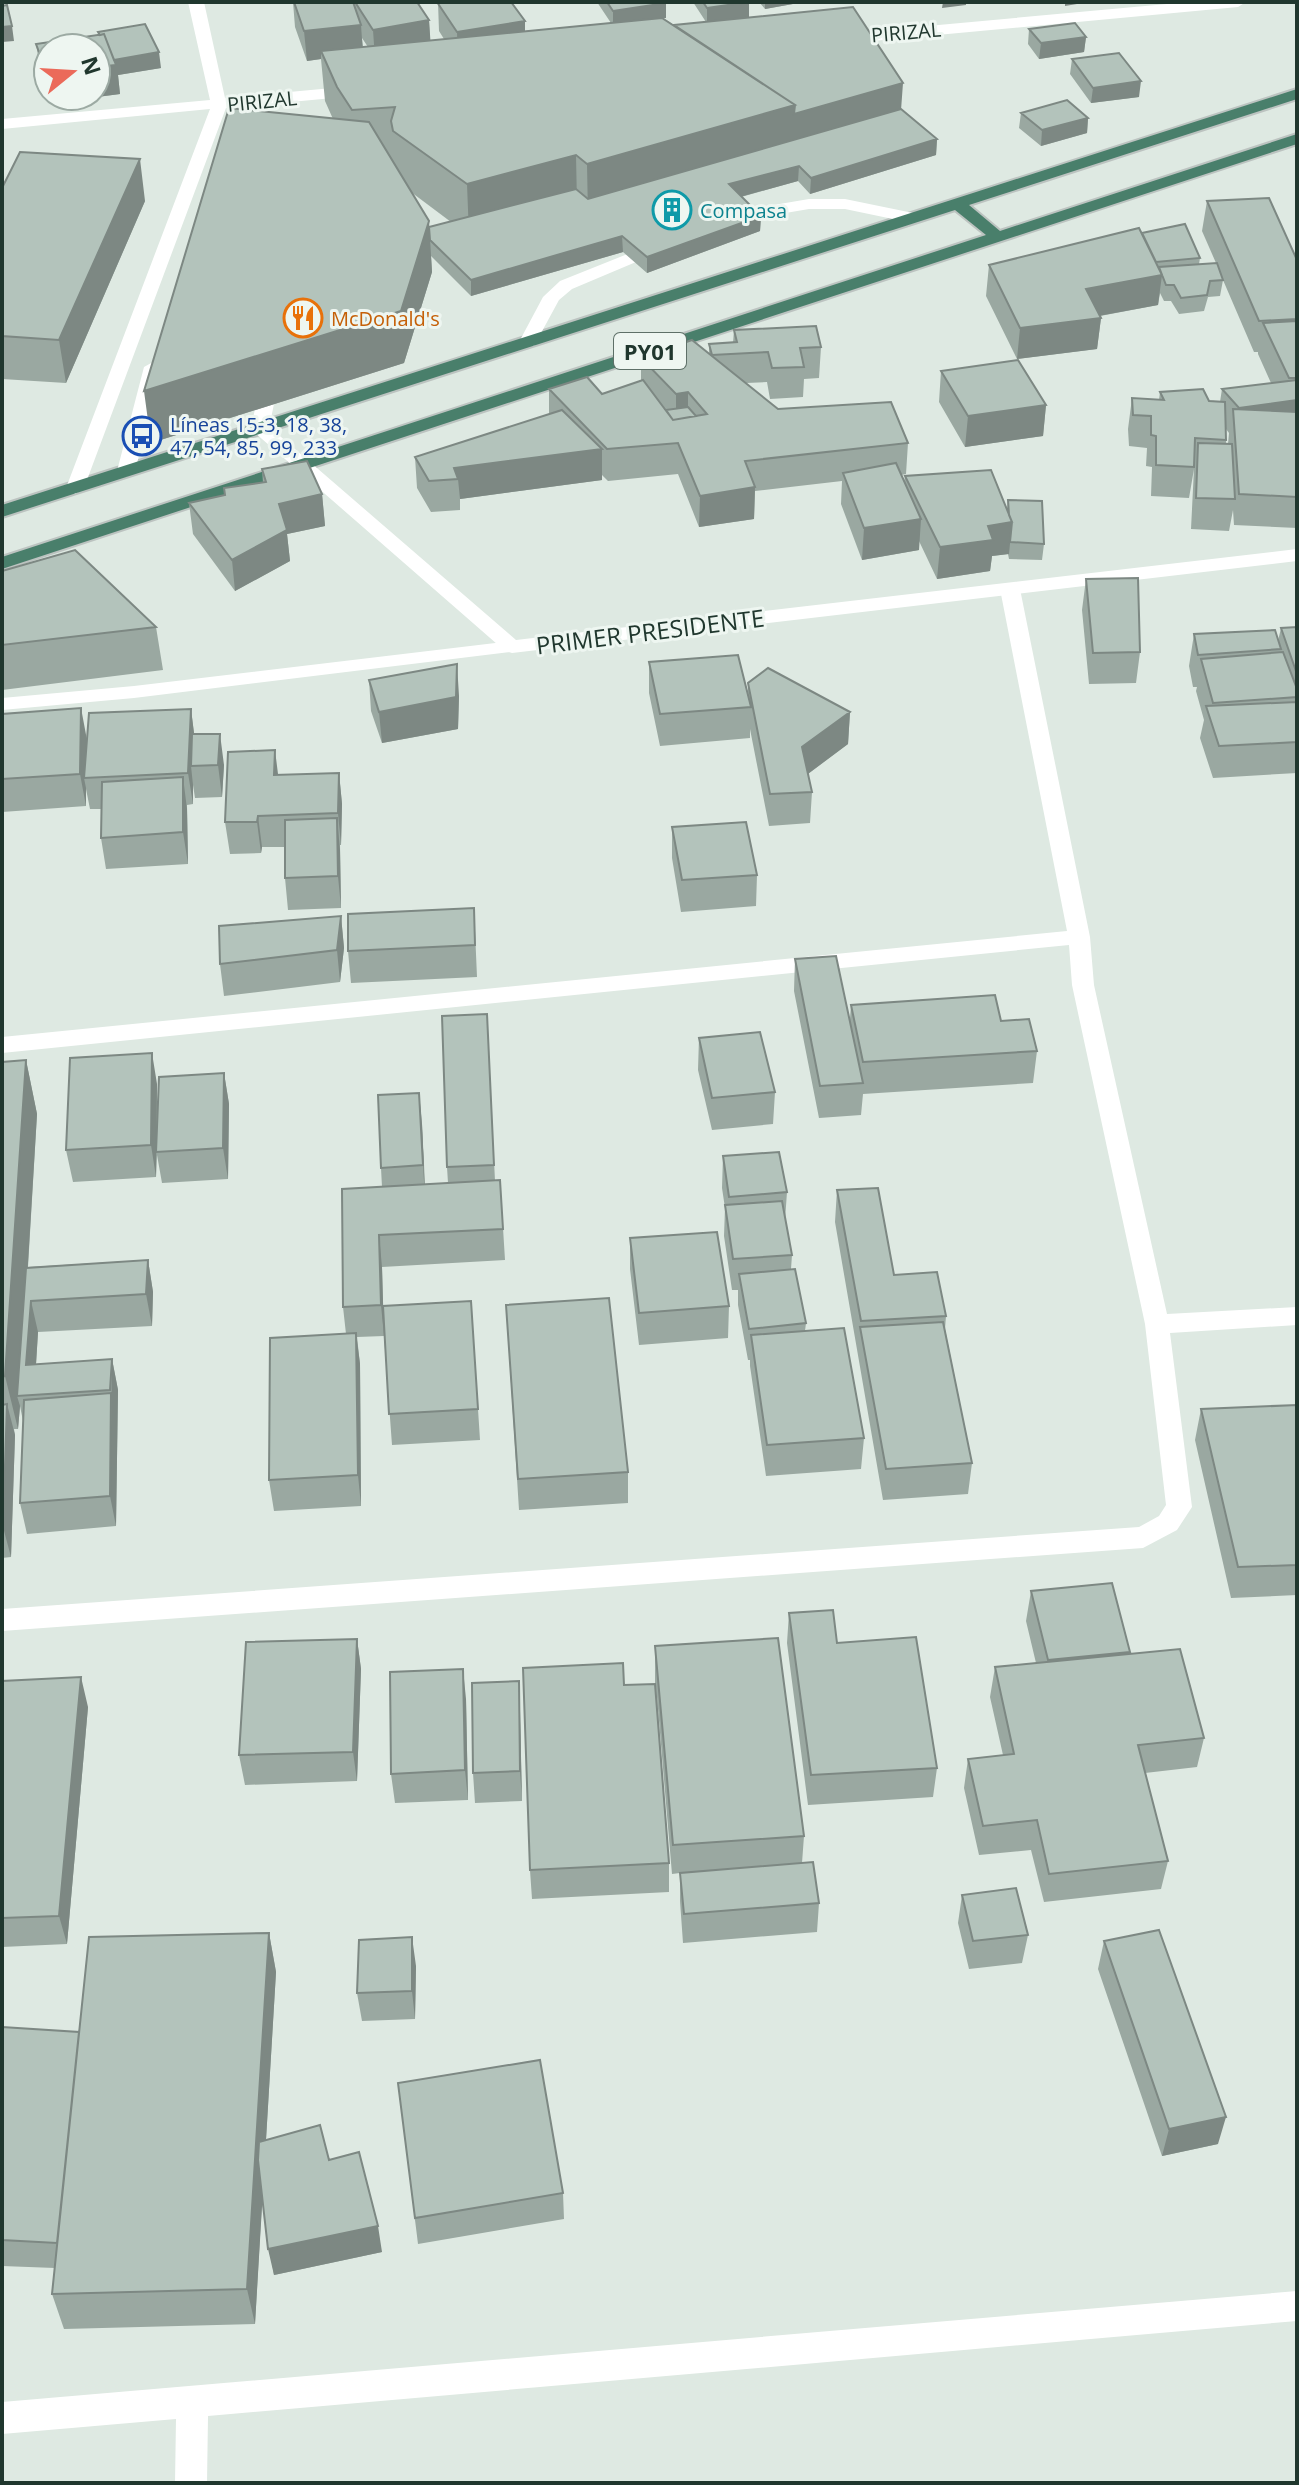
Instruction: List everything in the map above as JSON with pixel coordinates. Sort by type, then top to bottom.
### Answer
[{"type":"highway","name":"PY01","points":[[2,511],[1297,94]]},
{"type":"highway","name":"PY01","points":[[2,563],[1297,139]]},
{"type":"highway","points":[[958,204],[998,237]]},
{"type":"street","points":[[75,488],[219,106],[196,2]]},
{"type":"street","name":"PIRIZAL","points":[[830,40],[858,31],[1238,2]]},
{"type":"street","name":"PIRIZAL","points":[[2,124],[376,89]]},
{"type":"street","points":[[744,215],[809,204],[845,204],[912,218]]},
{"type":"street","points":[[528,342],[552,297],[566,285],[630,258]]},
{"type":"street","points":[[276,353],[260,428],[512,647]]},
{"type":"street","points":[[126,471],[158,354]]},
{"type":"street","name":"PRIMER PRESIDENTE","points":[[2,704],[134,692],[1297,555]]},
{"type":"street","points":[[2,1620],[1143,1537],[1168,1523],[1179,1507],[1157,1324],[1083,985],[1079,937],[1010,589]]},
{"type":"street","points":[[2,1045],[1079,937]]},
{"type":"street","points":[[1157,1324],[1297,1316]]},
{"type":"street","points":[[2,2418],[1297,2306]]},
{"type":"street","points":[[191,2483],[192,2403]]},
{"type":"building","points":[[294,2],[353,2],[361,25],[304,31]]},
{"type":"building","points":[[355,2],[417,2],[429,20],[373,30]]},
{"type":"building","points":[[437,2],[511,2],[525,21],[457,32]]},
{"type":"building","points":[[607,2],[666,2],[666,3],[613,11]]},
{"type":"building","points":[[703,2],[749,2],[707,8]]},
{"type":"building","points":[[7,5],[12,26],[2,27],[2,6]]},
{"type":"building","points":[[853,7],[903,83],[794,114],[795,105],[674,25]]},
{"type":"building","points":[[662,18],[795,105],[587,164],[576,155],[467,184],[393,131],[391,121],[395,107],[352,110],[337,87],[321,51]]},
{"type":"building","points":[[1075,23],[1086,37],[1041,43],[1029,29]]},
{"type":"building","points":[[145,24],[159,52],[114,60],[112,32],[98,32]]},
{"type":"building","points":[[1119,53],[1141,81],[1093,88],[1072,59]]},
{"type":"building","points":[[1067,100],[1088,118],[1042,130],[1021,113]]},
{"type":"building","name":"McDonald's","points":[[229,108],[369,122],[429,221],[401,311],[144,391]]},
{"type":"building","name":"Compasa","points":[[901,109],[937,139],[811,178],[799,166],[729,184],[761,216],[647,257],[622,236],[471,280],[430,240],[429,227],[576,189],[588,199]]},
{"type":"building","points":[[20,152],[140,159],[59,340],[2,336],[2,188]]},
{"type":"building","points":[[1269,198],[1297,260],[1297,319],[1259,321],[1207,201]]},
{"type":"building","points":[[1185,224],[1200,258],[1156,262],[1142,233]]},
{"type":"building","points":[[1139,228],[1162,275],[1086,289],[1101,318],[1020,328],[989,265]]},
{"type":"building","points":[[1217,263],[1223,280],[1210,281],[1207,295],[1181,298],[1174,285],[1166,285],[1159,267]]},
{"type":"building","points":[[1297,321],[1297,378],[1289,378],[1263,323]]},
{"type":"building","points":[[816,326],[821,347],[800,348],[804,367],[772,368],[768,352],[712,355],[709,344],[737,342],[734,330]]},
{"type":"building","points":[[692,340],[778,409],[891,402],[908,443],[745,461],[755,487],[700,496],[678,443],[607,449],[549,389],[587,377],[602,394],[643,380],[673,420],[707,414],[688,392],[676,394],[641,358]]},
{"type":"building","points":[[1018,360],[1046,405],[968,416],[941,371]]},
{"type":"building","points":[[1297,380],[1297,400],[1239,408],[1222,389]]},
{"type":"building","points":[[1203,389],[1209,401],[1225,402],[1226,440],[1195,438],[1194,467],[1156,465],[1156,436],[1151,435],[1151,416],[1133,415],[1132,398],[1164,400],[1160,392]]},
{"type":"building","points":[[688,407],[696,416],[673,420],[666,410]]},
{"type":"building","points":[[1233,409],[1297,412],[1297,497],[1239,494]]},
{"type":"building","points":[[562,410],[602,449],[454,468],[458,479],[429,481],[415,457]]},
{"type":"building","points":[[1198,443],[1232,444],[1235,499],[1196,498]]},
{"type":"building","points":[[307,461],[322,494],[279,504],[287,530],[232,560],[189,503],[225,495],[224,488],[266,482],[262,469]]},
{"type":"building","points":[[896,463],[921,519],[864,528],[843,473]]},
{"type":"building","points":[[991,470],[1012,522],[988,526],[993,540],[940,547],[905,476]]},
{"type":"building","points":[[1008,500],[1042,501],[1044,544],[1010,542],[1012,522]]},
{"type":"building","points":[[75,550],[156,627],[2,645],[2,571]]},
{"type":"building","points":[[1138,578],[1140,652],[1093,653],[1086,579]]},
{"type":"building","points":[[1297,627],[1297,674],[1281,628]]},
{"type":"building","points":[[1275,630],[1281,649],[1198,655],[1194,634]]},
{"type":"building","points":[[1283,652],[1297,697],[1213,703],[1201,659]]},
{"type":"building","points":[[738,655],[751,707],[660,714],[649,662]]},
{"type":"building","points":[[457,664],[456,697],[379,712],[369,680]]},
{"type":"building","points":[[768,668],[850,712],[802,747],[812,792],[770,794],[748,683]]},
{"type":"building","points":[[1297,702],[1297,742],[1219,746],[1206,706]]},
{"type":"building","points":[[81,708],[80,774],[2,779],[2,714]]},
{"type":"building","points":[[191,709],[188,773],[84,778],[89,713]]},
{"type":"building","points":[[192,734],[220,734],[218,765],[191,766]]},
{"type":"building","points":[[275,750],[274,775],[339,773],[338,813],[258,816],[257,822],[225,822],[228,752]]},
{"type":"building","points":[[183,777],[183,832],[101,838],[102,782]]},
{"type":"building","points":[[337,818],[338,876],[285,878],[285,820]]},
{"type":"building","points":[[746,822],[757,875],[682,880],[672,827]]},
{"type":"building","points":[[474,908],[475,945],[348,951],[348,914]]},
{"type":"building","points":[[341,916],[337,950],[220,964],[219,926]]},
{"type":"building","points":[[836,956],[863,1083],[820,1086],[795,959]]},
{"type":"building","points":[[995,995],[1001,1021],[1029,1019],[1037,1051],[863,1062],[851,1005]]},
{"type":"building","points":[[487,1014],[494,1165],[447,1167],[442,1016]]},
{"type":"building","points":[[760,1032],[775,1092],[712,1098],[699,1038]]},
{"type":"building","points":[[152,1053],[151,1145],[66,1150],[70,1058]]},
{"type":"building","points":[[26,1060],[5,1376],[2,1377],[2,1062]]},
{"type":"building","points":[[224,1073],[223,1148],[156,1152],[159,1077]]},
{"type":"building","points":[[419,1093],[423,1165],[381,1168],[378,1095]]},
{"type":"building","points":[[779,1152],[787,1192],[729,1197],[723,1156]]},
{"type":"building","points":[[500,1180],[503,1229],[379,1235],[381,1305],[343,1307],[342,1189]]},
{"type":"building","points":[[878,1188],[894,1275],[937,1272],[946,1316],[861,1321],[837,1190]]},
{"type":"building","points":[[782,1201],[792,1255],[733,1259],[725,1205]]},
{"type":"building","points":[[717,1232],[729,1306],[639,1313],[630,1238]]},
{"type":"building","points":[[148,1260],[146,1294],[31,1301],[26,1365],[112,1359],[110,1390],[17,1396],[26,1268]]},
{"type":"building","points":[[795,1269],[806,1323],[749,1329],[739,1274]]},
{"type":"building","points":[[609,1298],[628,1472],[518,1479],[506,1305]]},
{"type":"building","points":[[471,1301],[478,1409],[389,1414],[383,1306]]},
{"type":"building","points":[[943,1322],[972,1463],[886,1469],[860,1327]]},
{"type":"building","points":[[844,1328],[864,1438],[767,1445],[751,1335]]},
{"type":"building","points":[[356,1333],[358,1475],[269,1480],[270,1338]]},
{"type":"building","points":[[111,1393],[110,1496],[20,1503],[24,1400]]},
{"type":"building","points":[[7,1404],[3,1527],[2,1527],[2,1405]]},
{"type":"building","points":[[1297,1405],[1297,1565],[1238,1567],[1201,1409]]},
{"type":"building","points":[[1112,1583],[1130,1652],[1048,1660],[1031,1591]]},
{"type":"building","points":[[833,1610],[837,1643],[916,1637],[937,1768],[811,1775],[789,1613]]},
{"type":"building","points":[[778,1638],[804,1836],[673,1845],[655,1646]]},
{"type":"building","points":[[357,1639],[353,1752],[239,1755],[246,1642]]},
{"type":"building","points":[[1180,1649],[1204,1738],[1138,1745],[1168,1861],[1049,1874],[1037,1820],[983,1826],[968,1759],[1014,1754],[995,1667]]},
{"type":"building","points":[[623,1663],[624,1685],[655,1684],[669,1863],[530,1870],[523,1668]]},
{"type":"building","points":[[463,1669],[465,1770],[391,1774],[390,1672]]},
{"type":"building","points":[[81,1677],[59,1916],[2,1918],[2,1681]]},
{"type":"building","points":[[519,1681],[520,1771],[473,1773],[472,1683]]},
{"type":"building","points":[[813,1862],[819,1903],[684,1914],[680,1873]]},
{"type":"building","points":[[1016,1888],[1028,1935],[973,1941],[962,1895]]},
{"type":"building","points":[[1159,1930],[1226,2117],[1169,2129],[1104,1941]]},
{"type":"building","points":[[269,1933],[247,2289],[52,2294],[89,1937]]},
{"type":"building","points":[[412,1937],[412,1991],[357,1993],[359,1940]]},
{"type":"building","points":[[2,2027],[79,2032],[57,2243],[2,2240]]},
{"type":"building","points":[[540,2060],[563,2193],[415,2218],[398,2083]]},
{"type":"building","points":[[320,2125],[329,2160],[359,2152],[378,2226],[268,2249],[258,2160],[259,2142]]},
{"type":"place","name":"Compasa","points":[[672,210]]},
{"type":"place","name":"McDonald's","points":[[303,318]]},
{"type":"place","name":"Líneas 15-3, 18, 38, 47, 54, 85, 99, 233","points":[[142,436]]}]
